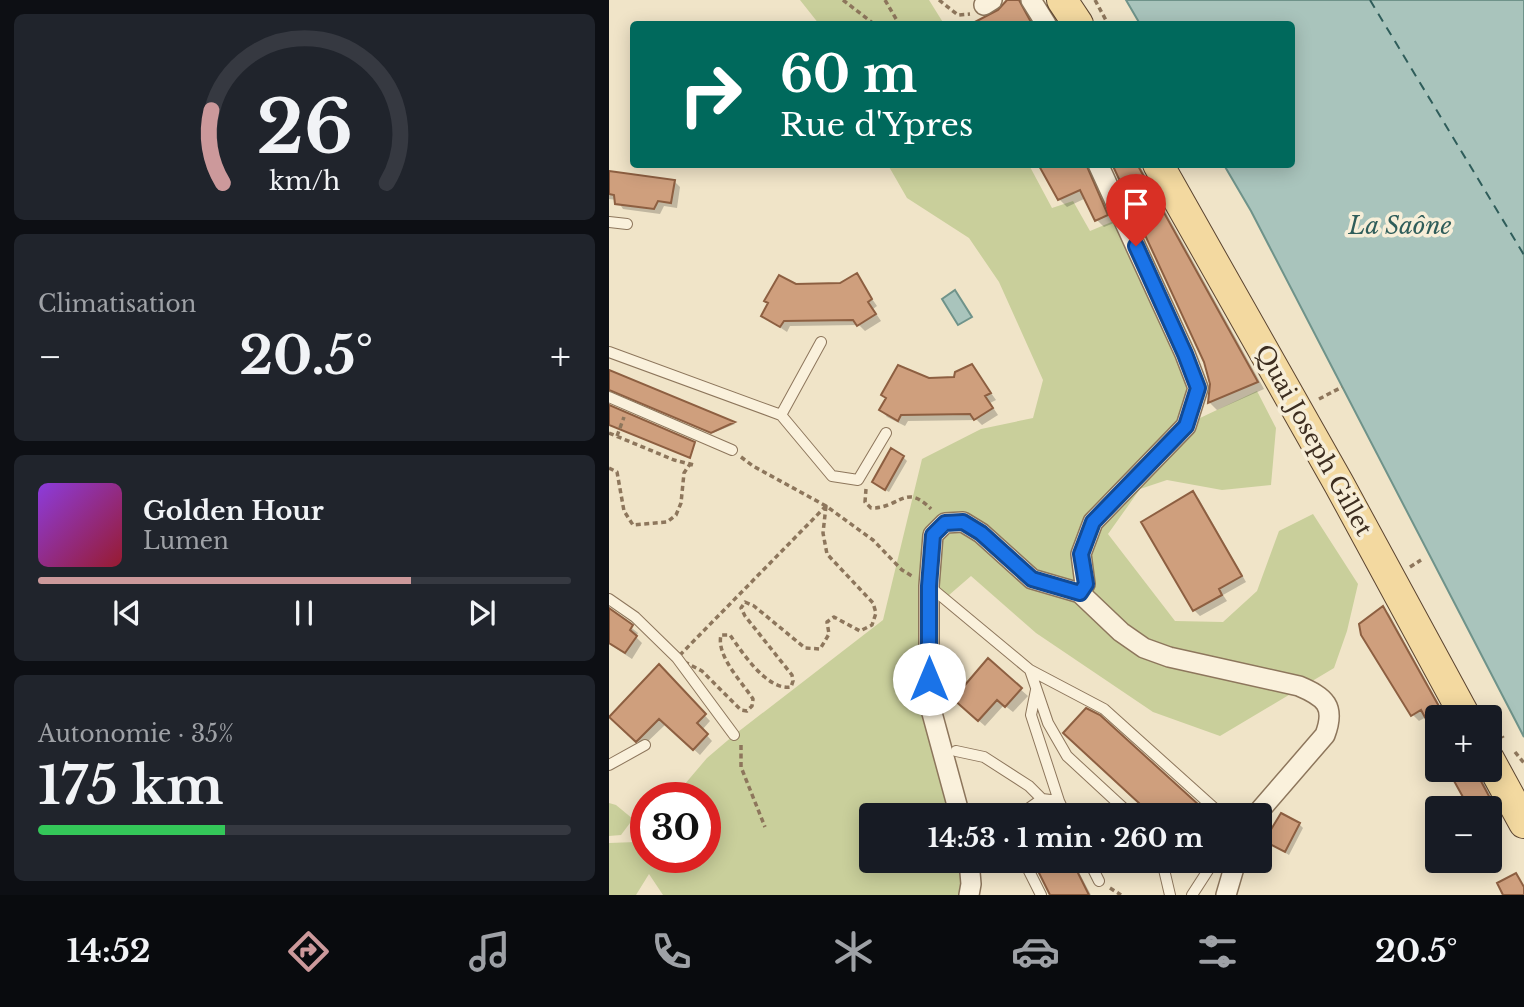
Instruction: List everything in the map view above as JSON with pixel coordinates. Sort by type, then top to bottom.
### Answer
[{"type":"main road","points":[[1062,0],[1076,21]]},
{"type":"main road","name":"Quai Joseph Gillet","points":[[1160,168],[1339,484],[1459,705]]},
{"type":"main road","points":[[1501,782],[1524,823]]},
{"type":"street","points":[[1031,0],[1044,21]]},
{"type":"street","points":[[1080,593],[1086,584],[1081,554],[1093,522],[1186,426],[1198,388],[1100,168]]},
{"type":"street","points":[[956,803],[929,702],[929,586],[933,535],[945,523],[963,522],[981,533],[1032,579],[1080,593],[1121,632],[1144,648],[1168,657],[1299,686],[1317,694],[1328,706],[1331,720],[1325,735],[1266,803]]},
{"type":"street","points":[[969,895],[970,873]]},
{"type":"street","points":[[1226,895],[1232,873]]},
{"type":"lane","points":[[609,222],[627,224]]},
{"type":"lane","points":[[781,415],[821,342]]},
{"type":"lane","points":[[609,352],[781,415],[832,476],[858,481],[886,433]]},
{"type":"lane","points":[[609,397],[732,450]]},
{"type":"lane","points":[[929,586],[1030,670],[1104,709],[1209,803]]},
{"type":"lane","points":[[609,599],[635,617],[677,657],[734,735]]},
{"type":"lane","points":[[1030,670],[1048,723],[1067,755],[1118,803]]},
{"type":"lane","points":[[956,751],[984,757],[1029,786],[1042,799],[1059,802],[1031,715],[1037,690]]},
{"type":"lane","points":[[609,765],[645,745]]},
{"type":"lane","points":[[1037,803],[1042,799]]},
{"type":"lane","points":[[1030,873],[1041,895]]},
{"type":"lane","points":[[1095,873],[1099,881]]},
{"type":"lane","points":[[1165,873],[1170,895]]},
{"type":"lane","points":[[1192,895],[1206,873]]},
{"type":"path","points":[[843,0],[870,21]]},
{"type":"path","points":[[885,0],[897,21]]},
{"type":"path","points":[[939,0],[958,15]]},
{"type":"path","points":[[1095,0],[1106,21]]},
{"type":"path","points":[[1317,400],[1342,387]]},
{"type":"path","points":[[617,436],[629,406]]},
{"type":"path","points":[[609,433],[674,460],[692,464],[684,473],[681,503],[676,515],[667,522],[633,525],[624,511],[617,472],[609,468]]},
{"type":"path","points":[[732,450],[753,466],[826,506],[873,540],[902,570],[929,586]]},
{"type":"path","points":[[858,481],[866,490],[865,502],[871,508],[882,508],[915,496],[935,514]]},
{"type":"path","points":[[826,506],[823,533],[828,554],[873,603],[876,613],[872,625],[860,631],[834,617],[827,622],[829,634],[820,649],[805,648],[754,606],[745,602],[741,608],[745,616],[792,675],[793,681],[791,687],[778,685],[749,664],[730,635],[721,635],[719,643],[726,658],[753,699],[752,706],[747,711],[741,710],[702,671],[677,657],[826,506]]},
{"type":"path","points":[[1410,567],[1421,559]]},
{"type":"path","points":[[734,735],[741,746],[741,767],[765,827]]},
{"type":"green space","points":[[800,0],[929,0],[942,21],[817,21]]},
{"type":"green space","points":[[890,168],[1031,168],[1052,208],[1073,201],[1090,231],[1114,221],[1187,382],[1200,418],[1257,391],[1276,428],[1271,485],[1222,490],[1167,480],[1140,489],[1108,534],[1175,621],[1223,622],[1257,591],[1279,531],[1313,514],[1358,584],[1347,631],[1334,668],[1220,736],[1153,712],[1036,633],[971,576],[919,621],[923,709],[948,803],[859,803],[859,873],[961,873],[959,895],[663,895],[649,874],[636,895],[609,895],[609,843],[630,842],[630,873],[721,873],[721,782],[687,782],[707,758],[734,735],[883,620],[922,459],[981,429],[1033,418],[1043,380],[999,282],[969,238],[907,198]]},
{"type":"green space","points":[[609,803],[616,805],[630,817],[630,823],[621,835],[609,836]]},
{"type":"water","name":"La Saône","points":[[1126,0],[1524,0],[1524,737],[1251,211],[1226,168],[1295,168],[1295,21],[1138,21]]},
{"type":"water","points":[[955,290],[972,317],[958,325],[942,299]]},
{"type":"building","points":[[1007,0],[1019,0],[1030,21],[977,21],[998,10]]},
{"type":"building","points":[[1040,168],[1088,168],[1108,215],[1095,221],[1080,190],[1058,200]]},
{"type":"building","points":[[1114,168],[1139,168],[1258,382],[1208,403],[1210,384],[1204,362]]},
{"type":"building","points":[[609,171],[675,180],[671,203],[658,201],[654,209],[615,204],[614,195],[609,194]]},
{"type":"building","points":[[857,273],[872,299],[868,302],[876,314],[857,326],[853,320],[784,321],[780,327],[761,316],[768,303],[764,301],[779,275],[796,284],[840,283]]},
{"type":"building","points":[[972,364],[991,393],[985,396],[993,408],[974,420],[970,414],[901,415],[898,421],[879,410],[886,398],[881,395],[898,365],[929,378],[954,377],[955,372]]},
{"type":"building","points":[[609,370],[735,422],[711,433],[609,390]]},
{"type":"building","points":[[609,405],[695,442],[690,458],[609,425]]},
{"type":"building","points":[[891,448],[904,456],[885,490],[872,482]]},
{"type":"building","points":[[1193,491],[1242,576],[1219,589],[1222,595],[1193,611],[1141,522]]},
{"type":"building","points":[[1383,606],[1438,705],[1425,705],[1425,717],[1421,710],[1411,716],[1361,635],[1359,624]]},
{"type":"building","points":[[609,608],[633,625],[630,630],[637,636],[625,653],[609,643]]},
{"type":"building","points":[[988,658],[1022,688],[1005,707],[997,700],[978,721],[953,699]]},
{"type":"building","points":[[659,664],[706,714],[697,723],[708,734],[693,750],[659,719],[636,742],[609,717]]},
{"type":"building","points":[[1086,708],[1100,715],[1197,803],[1139,803],[1063,733]]},
{"type":"building","points":[[1455,782],[1481,782],[1489,796],[1462,796]]},
{"type":"building","points":[[1281,813],[1300,823],[1285,852],[1272,845],[1272,828]]},
{"type":"building","points":[[1039,873],[1078,873],[1089,895],[1050,895]]},
{"type":"building","points":[[1516,873],[1524,887],[1524,895],[1503,895],[1497,883]]},
{"type":"ferry route","points":[[1370,0],[1524,255]]},
{"type":"route","points":[[929,679],[929,586],[933,535],[945,523],[963,522],[981,533],[1032,579],[1080,593],[1086,584],[1081,554],[1093,522],[1186,426],[1198,388],[1136,246]]}]
